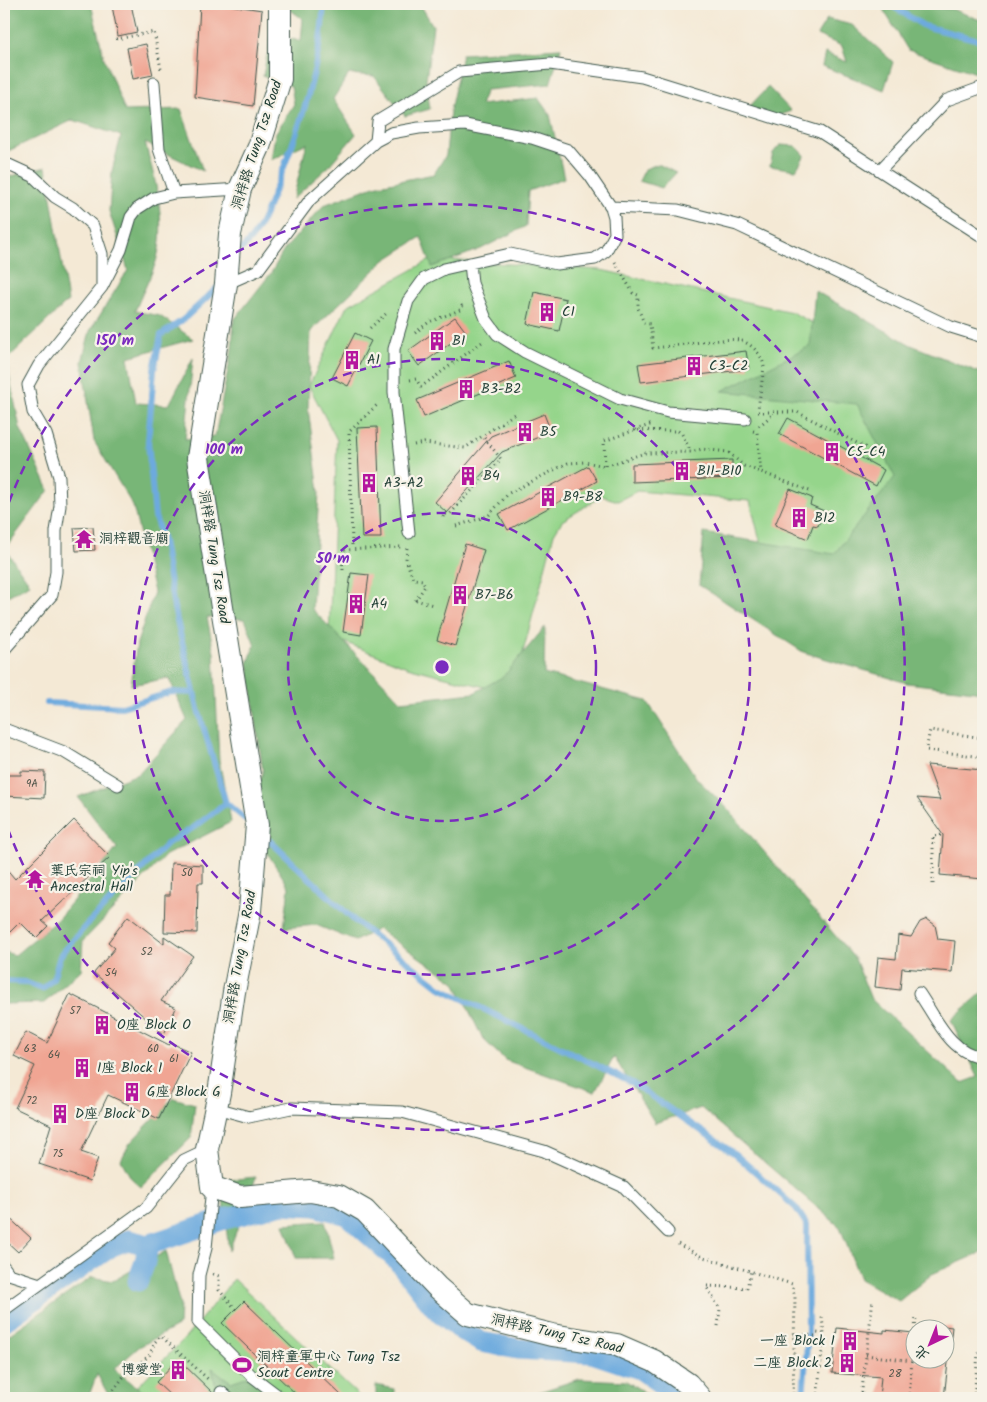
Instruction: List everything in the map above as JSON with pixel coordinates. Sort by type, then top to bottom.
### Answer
[{"type":"street","name":"洞梓路 Tung Tsz Road","points":[[280,4],[280,79],[259,147],[240,190],[230,234],[226,284],[198,458],[257,825],[250,911],[234,992],[216,1108],[206,1149],[212,1195],[240,1197],[310,1191],[339,1196],[365,1211],[437,1287],[468,1314],[552,1335],[618,1345],[654,1361],[688,1384],[700,1398]]},
{"type":"lane","points":[[376,141],[378,121],[459,72],[550,64],[642,77],[820,132],[983,237]]},
{"type":"lane","points":[[154,83],[159,149],[174,193]]},
{"type":"lane","points":[[880,170],[947,100],[983,87]]},
{"type":"lane","points":[[226,284],[258,270],[310,200],[376,141],[391,134],[419,128],[465,125],[532,138],[568,150],[590,176],[611,206],[615,234],[606,251],[595,259],[557,264],[510,254],[444,268],[424,279],[408,302],[394,349],[394,392],[409,533]]},
{"type":"lane","points":[[4,166],[9,164],[33,176],[55,197],[73,208],[93,226],[102,254],[102,287]]},
{"type":"lane","points":[[4,650],[52,596],[56,572],[56,531],[60,506],[59,477],[46,434],[33,412],[28,385],[43,359],[102,287],[121,250],[131,217],[137,209],[154,198],[174,193],[240,190]]},
{"type":"lane","points":[[611,206],[678,210],[737,224],[951,327],[983,337]]},
{"type":"lane","points":[[470,263],[472,283],[486,319],[497,334],[525,352],[620,399],[668,412],[747,424]]},
{"type":"lane","points":[[4,729],[64,752],[118,785]]},
{"type":"lane","points":[[919,992],[954,1044],[973,1056],[983,1057]]},
{"type":"lane","points":[[216,1108],[249,1117],[292,1108],[402,1112],[544,1151],[624,1187],[668,1232]]},
{"type":"lane","points":[[4,1310],[146,1208],[184,1160],[206,1149]]},
{"type":"lane","points":[[212,1195],[206,1248],[199,1275],[198,1322],[252,1376],[281,1398]]},
{"type":"lane","points":[[4,1268],[9,1274],[40,1284]]},
{"type":"path","points":[[116,39],[154,32],[162,75],[154,83]]},
{"type":"path","points":[[609,255],[633,293],[638,295],[638,308],[644,323],[650,324],[653,348],[738,340],[755,350],[763,360],[764,367],[757,411],[773,414],[797,412],[882,456]]},
{"type":"path","points":[[394,349],[409,347],[412,335],[429,322],[460,310],[462,306],[469,307]]},
{"type":"path","points":[[370,328],[390,310]]},
{"type":"path","points":[[419,383],[421,386],[477,345]]},
{"type":"path","points":[[352,545],[349,432],[382,400]]},
{"type":"path","points":[[406,446],[424,443],[465,448],[517,412]]},
{"type":"path","points":[[760,426],[773,414]]},
{"type":"path","points":[[747,424],[757,432],[761,472]]},
{"type":"path","points":[[605,466],[604,441],[635,430],[678,431],[682,434],[691,452]]},
{"type":"path","points":[[443,517],[444,514],[450,514],[501,459],[482,435]]},
{"type":"path","points":[[456,526],[488,516],[509,493],[568,463],[585,462],[605,466],[646,453],[691,452],[702,449],[728,452],[744,466],[812,492]]},
{"type":"path","points":[[409,533],[406,559],[413,579],[422,580],[425,586],[416,600],[433,604]]},
{"type":"path","points":[[343,570],[342,556],[345,550],[403,547]]},
{"type":"path","points":[[983,738],[930,730],[926,750],[983,757]]},
{"type":"path","points":[[933,884],[933,836],[943,835]]},
{"type":"path","points":[[668,1232],[674,1241],[689,1252],[792,1284],[795,1296],[793,1398]]},
{"type":"path","points":[[718,1326],[720,1309],[706,1286],[747,1288],[751,1271]]},
{"type":"path","points":[[199,1275],[210,1273],[219,1276],[219,1290],[234,1306]]},
{"type":"path","points":[[861,1398],[873,1299]]},
{"type":"path","points":[[817,1398],[824,1334],[822,1316]]},
{"type":"path","points":[[916,1316],[916,1320]]},
{"type":"path","points":[[794,1334],[815,1336],[817,1333],[824,1334]]},
{"type":"path","points":[[108,1398],[127,1372],[149,1356],[155,1342],[161,1336],[225,1395]]},
{"type":"path","points":[[974,1398],[978,1354],[983,1349]]},
{"type":"path","points":[[866,1354],[904,1360]]},
{"type":"path","points":[[909,1398],[911,1370]]},
{"type":"green space","points":[[4,4],[91,4],[104,58],[125,111],[181,109],[203,171],[145,143],[159,204],[160,235],[155,265],[135,311],[160,316],[193,339],[128,357],[136,403],[169,405],[193,358],[185,439],[215,436],[232,349],[234,320],[271,273],[284,250],[324,205],[374,186],[434,174],[446,155],[450,111],[462,54],[561,48],[550,84],[486,90],[480,105],[538,98],[550,115],[564,178],[528,191],[526,226],[481,249],[432,267],[421,237],[385,260],[311,331],[308,408],[319,492],[312,609],[401,701],[474,693],[504,676],[545,627],[544,674],[647,701],[697,779],[727,808],[855,959],[871,999],[962,1083],[978,1077],[951,1020],[983,992],[983,1252],[932,1274],[899,1301],[860,1279],[840,1227],[701,1108],[655,1123],[614,1057],[595,1092],[505,1060],[483,1039],[455,982],[378,929],[355,941],[316,925],[284,928],[289,887],[261,843],[249,818],[263,772],[248,663],[255,645],[245,619],[207,617],[214,653],[219,760],[231,822],[166,855],[83,941],[81,970],[44,1003],[4,1004],[4,952],[15,955],[57,920],[117,848],[78,797],[138,774],[187,720],[169,678],[131,685],[137,643],[154,592],[133,506],[94,441],[82,362],[90,331],[128,270],[109,211],[112,171],[121,136],[73,120],[4,153]]},
{"type":"green space","points":[[282,4],[420,4],[433,26],[426,80],[430,109],[405,116],[374,76],[349,74],[333,99],[356,134],[327,168],[293,199],[307,143],[271,160],[275,134],[294,104],[291,86],[263,76],[271,35],[301,41],[303,19]]},
{"type":"green space","points":[[880,4],[924,4],[931,8],[952,9],[983,21],[983,70],[976,73],[908,50]]},
{"type":"green space","points":[[827,19],[852,25],[893,62],[884,90],[822,66],[825,53],[847,62],[842,46],[817,35]]},
{"type":"green space","points":[[768,87],[791,111],[763,121],[749,107]]},
{"type":"green space","points":[[780,145],[796,146],[805,155],[796,170],[770,166],[773,153]]},
{"type":"green space","points":[[658,164],[676,173],[662,188],[639,181],[645,169]]},
{"type":"green space","points":[[46,167],[68,301],[6,360],[20,428],[49,490],[5,549],[30,584],[4,598],[4,178]]},
{"type":"green space","points":[[432,259],[601,270],[792,312],[983,416],[835,588],[770,580],[750,501],[637,491],[618,501],[602,496],[562,521],[554,534],[512,694],[407,667],[329,636],[337,440],[309,386],[347,306]]},
{"type":"green space","points":[[815,291],[911,345],[983,374],[983,692],[907,683],[803,652],[699,585],[704,533],[834,554],[895,477],[857,404],[722,391],[810,346]]},
{"type":"green space","points":[[173,1098],[195,1104],[191,1138],[141,1187],[131,1178],[121,1160],[130,1143]]},
{"type":"green space","points":[[256,1177],[229,1251],[223,1200],[218,1181]]},
{"type":"green space","points":[[325,1221],[334,1258],[296,1258],[284,1224]]},
{"type":"green space","points":[[166,1251],[180,1305],[179,1325],[139,1347],[114,1369],[151,1398],[110,1398],[97,1374],[88,1398],[4,1398],[4,1338],[92,1277],[113,1281]]},
{"type":"green space","name":"洞梓童軍中心 Tung Tsz Scout Centre","points":[[234,1279],[361,1398],[136,1398],[131,1393],[187,1336]]},
{"type":"green space","points":[[212,1368],[231,1382],[264,1371],[272,1398],[218,1398]]},
{"type":"green space","points":[[579,1379],[626,1381],[654,1398],[521,1398]]},
{"type":"green space","points":[[376,1385],[394,1389],[394,1398],[376,1398]]},
{"type":"building","points":[[131,4],[137,32],[118,36],[112,6]]},
{"type":"building","points":[[200,4],[222,4],[262,10],[253,106],[195,97]]},
{"type":"building","points":[[146,44],[153,75],[133,79],[127,48]]},
{"type":"building","name":"C1","points":[[534,292],[566,299],[559,331],[527,324]]},
{"type":"building","name":"B1","points":[[455,317],[466,332],[419,366],[408,351]]},
{"type":"building","name":"A1","points":[[355,333],[371,341],[348,386],[332,378]]},
{"type":"building","name":"C3-C2","points":[[746,351],[749,369],[641,382],[638,364]]},
{"type":"building","name":"B3-B2","points":[[509,361],[516,378],[424,417],[417,400]]},
{"type":"building","points":[[544,414],[551,432],[502,452],[447,513],[435,502],[491,436]]},
{"type":"building","name":"C5-C4","points":[[788,418],[884,470],[876,486],[779,434]]},
{"type":"building","name":"A3-A2","points":[[377,427],[381,538],[362,538],[357,428]]},
{"type":"building","name":"B11-B10","points":[[732,460],[732,478],[632,482],[632,464]]},
{"type":"building","name":"B9-B8","points":[[588,466],[597,481],[508,530],[499,514]]},
{"type":"building","name":"B12","points":[[790,489],[812,498],[810,505],[824,511],[818,526],[813,525],[808,539],[775,525]]},
{"type":"building","name":"洞梓觀音廟","points":[[93,527],[95,550],[76,551],[74,528]]},
{"type":"building","name":"B7-B6","points":[[465,544],[484,550],[455,646],[437,640]]},
{"type":"building","name":"A4","points":[[351,573],[369,575],[361,635],[343,632]]},
{"type":"building","points":[[927,765],[983,770],[983,879],[940,875],[943,835],[917,798],[940,800]]},
{"type":"building","points":[[21,771],[45,772],[44,798],[4,796],[4,775],[21,775]]},
{"type":"building","points":[[74,820],[110,857],[42,921],[48,926],[36,938],[20,922],[4,938],[4,866],[15,879]]},
{"type":"building","points":[[171,863],[203,865],[203,883],[198,883],[197,933],[164,932],[165,895],[170,895]]},
{"type":"building","points":[[128,916],[164,944],[164,936],[193,956],[161,1001],[176,1008],[164,1034],[94,973],[115,948],[108,942]]},
{"type":"building","points":[[927,919],[935,925],[938,939],[955,941],[952,972],[902,968],[900,990],[875,987],[878,957],[896,959],[898,935],[911,937],[920,922]]},
{"type":"building","points":[[70,994],[169,1045],[171,1043],[191,1052],[159,1119],[108,1095],[81,1152],[98,1158],[90,1181],[39,1164],[51,1125],[15,1108],[35,1066],[14,1056],[26,1032],[47,1043]]},
{"type":"building","points":[[4,1213],[31,1238],[18,1252],[4,1239]]},
{"type":"building","points":[[244,1301],[344,1398],[300,1398],[222,1323]]},
{"type":"building","points":[[837,1328],[884,1333],[884,1330],[904,1332],[904,1370],[947,1370],[944,1398],[879,1398],[881,1377],[832,1373]]},
{"type":"building","name":"博愛堂","points":[[178,1359],[217,1398],[173,1398],[156,1382]]},
{"type":"waterway","points":[[241,249],[253,236],[262,221],[301,120],[318,51],[324,4]]},
{"type":"waterway","points":[[889,4],[924,26],[983,41]]},
{"type":"waterway","points":[[217,288],[184,319],[161,335],[154,370],[148,442],[155,517],[163,541],[174,608],[198,709],[226,803],[245,819]]},
{"type":"waterway","points":[[47,703],[122,707],[172,692],[194,693]]},
{"type":"waterway","points":[[4,981],[25,982],[42,989],[53,979],[60,956],[88,923],[168,843],[196,826],[226,803]]},
{"type":"waterway","points":[[270,841],[356,922],[441,988],[632,1083],[735,1154],[796,1208],[807,1225],[808,1331],[803,1398]]},
{"type":"waterway","points":[[4,1321],[112,1246],[128,1240],[148,1245],[221,1220],[282,1204],[315,1206],[347,1215],[397,1260],[436,1309],[461,1330],[481,1342],[518,1349],[592,1353],[640,1369],[681,1398]]},
{"type":"waterway","points":[[138,1281],[145,1262],[148,1245]]},
{"type":"place","name":"C1","points":[[547,312]]},
{"type":"place","name":"B1","points":[[437,341]]},
{"type":"place","name":"A1","points":[[352,360]]},
{"type":"place","name":"C3-C2","points":[[694,366]]},
{"type":"place","name":"B3-B2","points":[[466,389]]},
{"type":"place","name":"B5","points":[[525,432]]},
{"type":"place","name":"C5-C4","points":[[832,452]]},
{"type":"place","name":"B11-B10","points":[[682,471]]},
{"type":"place","name":"B4","points":[[468,476]]},
{"type":"place","name":"A3-A2","points":[[369,483]]},
{"type":"place","name":"B9-B8","points":[[548,497]]},
{"type":"place","name":"B12","points":[[799,518]]},
{"type":"place","name":"洞梓觀音廟","points":[[84,539]]},
{"type":"place","name":"B7-B6","points":[[460,595]]},
{"type":"place","name":"A4","points":[[356,604]]},
{"type":"place","name":"葉氏宗祠 Yip's Ancestral Hall","points":[[35,879]]},
{"type":"place","name":"O座 Block O","points":[[102,1025]]},
{"type":"place","name":"I座 Block I","points":[[82,1068]]},
{"type":"place","name":"G座 Block G","points":[[132,1092]]},
{"type":"place","name":"D座 Block D","points":[[60,1114]]},
{"type":"place","name":"一座 Block 1","points":[[850,1341]]},
{"type":"place","name":"二座 Block 2","points":[[847,1363]]},
{"type":"place","name":"洞梓童軍中心 Tung Tsz Scout Centre","points":[[242,1365]]},
{"type":"place","name":"博愛堂","points":[[178,1370]]}]
